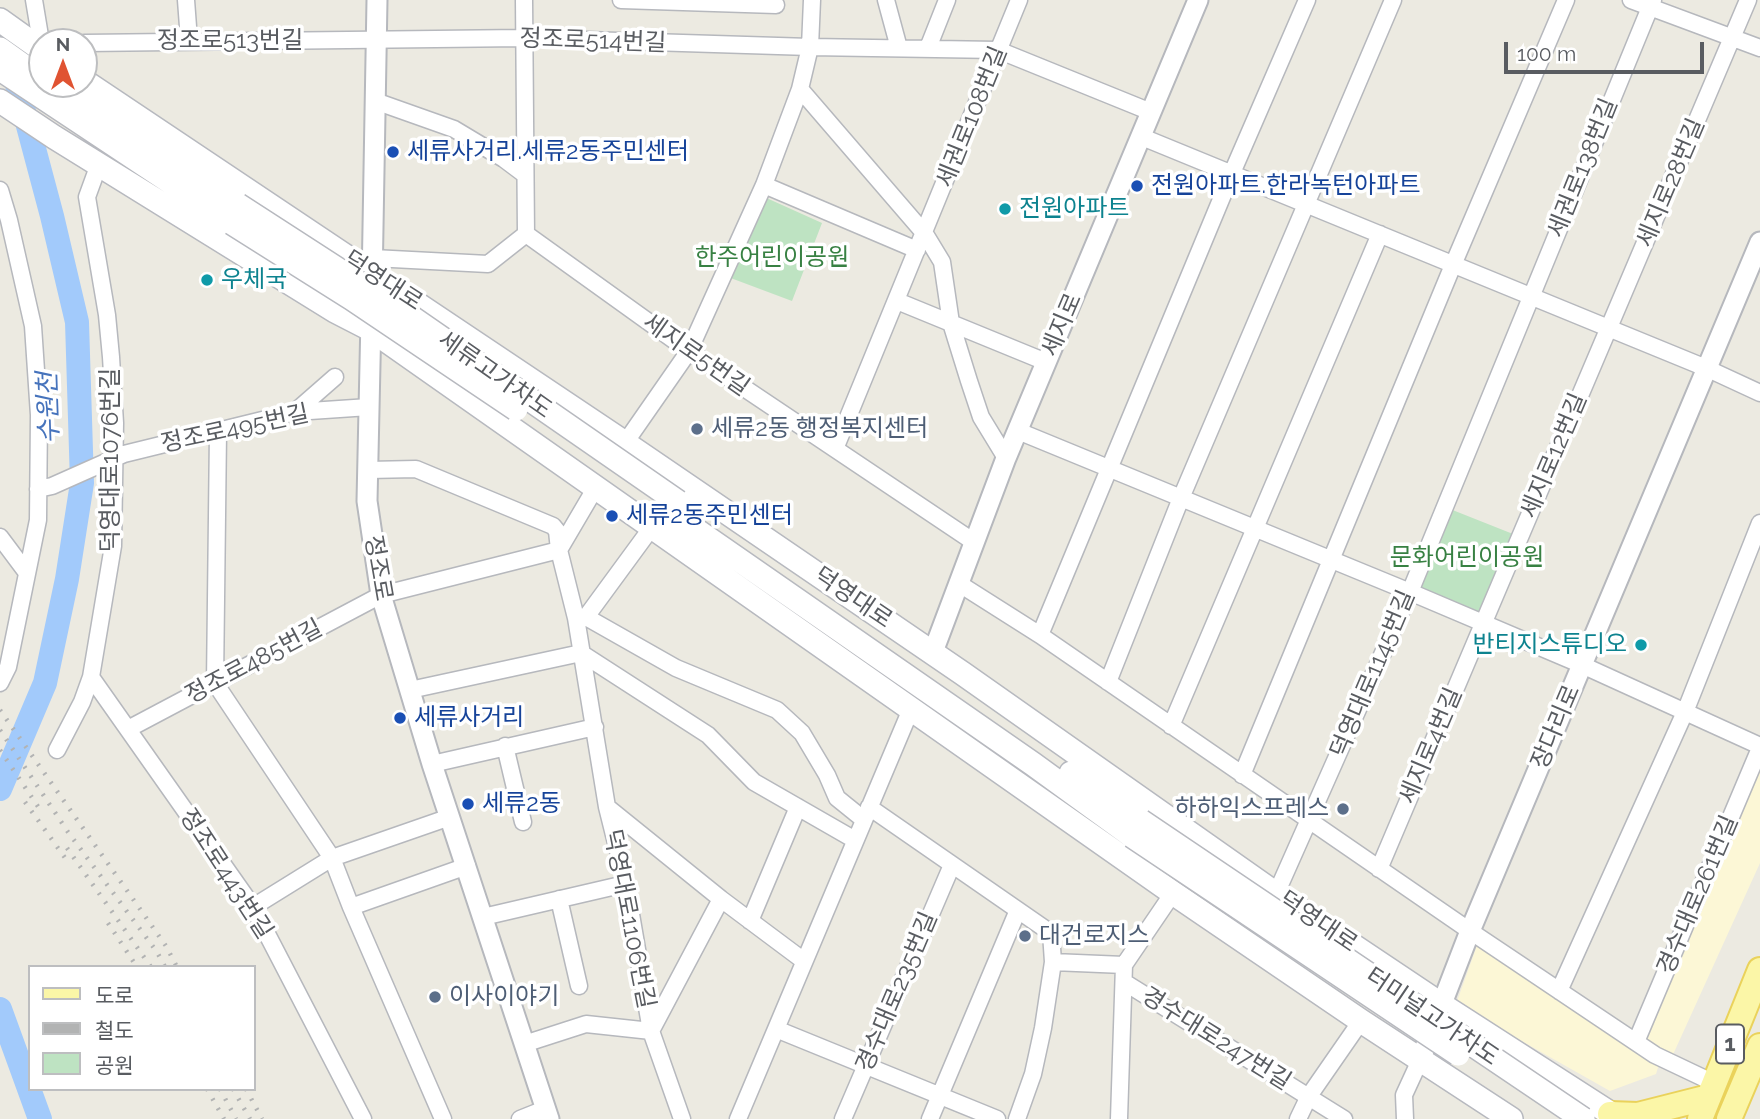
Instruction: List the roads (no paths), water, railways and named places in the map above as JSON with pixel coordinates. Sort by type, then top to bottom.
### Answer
[{"type":"main road","points":[[0,20],[28,43]]},
{"type":"main road","points":[[0,43],[28,50]]},
{"type":"main road","points":[[0,49],[28,69]]},
{"type":"main road","points":[[0,69],[28,83]]},
{"type":"main road","points":[[0,80],[60,140]]},
{"type":"main road","name":"덕영대로","points":[[98,90],[373,265],[625,443],[933,652],[1276,894],[1614,1116]]},
{"type":"main road","name":"세류고가차도","points":[[56,98],[235,214],[363,305],[674,507]]},
{"type":"main road","name":"덕영대로","points":[[0,101],[335,311],[370,329],[1173,893],[1511,1119]]},
{"type":"main road","name":"덕영대로","points":[[674,507],[1136,828]]},
{"type":"main road","points":[[990,694],[1037,758]]},
{"type":"main road","points":[[956,740],[1037,758]]},
{"type":"main road","name":"터미널고가차도","points":[[1136,828],[1556,1119]]},
{"type":"main road","name":"터미널고가차도","points":[[1136,828],[1583,1119]]},
{"type":"main road","name":"1","points":[[1708,1100],[1760,970]]},
{"type":"main road","name":"1","points":[[1729,1119],[1760,1046]]},
{"type":"main road","points":[[1614,1116],[1638,1115],[1708,1100]]},
{"type":"street","points":[[34,0],[38,28]]},
{"type":"street","points":[[186,0],[190,40]]},
{"type":"street","name":"정조로","points":[[377,0],[367,501],[381,595],[432,764],[547,1114],[520,1119]]},
{"type":"street","points":[[373,265],[488,264],[526,234],[524,0]]},
{"type":"street","points":[[621,0],[776,5]]},
{"type":"street","points":[[625,443],[689,351],[764,185],[800,89],[810,47],[812,0]]},
{"type":"street","points":[[886,0],[899,48]]},
{"type":"street","points":[[928,48],[947,0]]},
{"type":"street","name":"세권로108번길","points":[[835,449],[1019,0]]},
{"type":"street","name":"세지로","points":[[933,652],[1006,458],[1198,0]]},
{"type":"street","points":[[1040,635],[1307,0]]},
{"type":"street","points":[[1108,682],[1181,498],[1392,0]]},
{"type":"street","points":[[1242,775],[1452,265],[1566,0]]},
{"type":"street","points":[[1631,0],[1651,4],[1760,48]]},
{"type":"street","name":"세지로28번길","points":[[1608,328],[1748,0]]},
{"type":"street","name":"세권로138번길","points":[[1530,298],[1651,4]]},
{"type":"street","name":"정조로514번길","points":[[376,41],[523,38],[998,50]]},
{"type":"street","name":"정조로513번길","points":[[98,43],[376,41]]},
{"type":"street","points":[[998,50],[1151,112]]},
{"type":"street","points":[[800,89],[925,234],[942,262],[951,323],[981,417],[1006,458]]},
{"type":"street","points":[[375,101],[454,129],[524,174]]},
{"type":"street","points":[[1142,137],[1706,368],[1760,393]]},
{"type":"street","name":"덕영대로1076번길","points":[[57,750],[82,702],[91,677],[113,547],[109,462],[115,423],[107,315],[87,197],[99,164]]},
{"type":"street","points":[[764,185],[917,250]]},
{"type":"street","points":[[0,190],[33,326],[45,488],[8,667],[0,683]]},
{"type":"street","name":"세지로5번길","points":[[526,234],[689,351],[974,542]]},
{"type":"street","points":[[1171,726],[1380,234]]},
{"type":"street","name":"장다리로","points":[[1421,1058],[1470,931],[1760,242]]},
{"type":"street","name":"덕영대로1145번길","points":[[1276,894],[1410,592],[1530,298]]},
{"type":"street","points":[[897,301],[1046,362]]},
{"type":"street","name":"세지로12번길","points":[[1484,623],[1608,328]]},
{"type":"street","points":[[295,412],[335,377]]},
{"type":"street","name":"정조로495번길","points":[[45,488],[124,454],[295,412],[369,407]]},
{"type":"street","points":[[1018,430],[1484,623],[1760,747]]},
{"type":"street","points":[[218,432],[215,683],[332,858],[443,1119]]},
{"type":"street","name":"덕영대로1106번길","points":[[368,470],[416,469],[553,526],[557,531],[559,550],[581,617],[581,653],[607,807],[625,884],[651,1031],[682,1119]]},
{"type":"street","points":[[559,550],[596,486]]},
{"type":"street","points":[[1559,991],[1685,712],[1760,523]]},
{"type":"street","points":[[652,527],[581,617],[676,668],[777,710],[802,733],[827,775],[836,798],[952,864],[1051,933],[1053,962],[1043,1028],[1033,1074],[1017,1119]]},
{"type":"street","points":[[0,537],[27,573]]},
{"type":"street","name":"정조로485번길","points":[[128,729],[381,595],[559,550]]},
{"type":"street","points":[[958,583],[1040,635],[1655,1055],[1708,1100]]},
{"type":"street","name":"세지로4번길","points":[[1379,869],[1484,623]]},
{"type":"street","points":[[410,690],[581,653],[708,735],[754,782],[855,840]]},
{"type":"street","name":"정조로443번길","points":[[91,677],[253,907],[363,1119]]},
{"type":"street","points":[[738,1119],[911,709]]},
{"type":"street","points":[[432,764],[594,727]]},
{"type":"street","points":[[505,746],[523,822]]},
{"type":"street","name":"경수대로261번길","points":[[1636,1042],[1760,747]]},
{"type":"street","name":"덕영대로1106번길","points":[[607,807],[721,899],[651,1031]]},
{"type":"street","points":[[750,921],[798,807]]},
{"type":"street","points":[[253,907],[332,858],[450,817]]},
{"type":"street","name":"경수대로235번길","points":[[842,1119],[952,864]]},
{"type":"street","points":[[351,906],[467,866]]},
{"type":"street","points":[[483,917],[625,884]]},
{"type":"street","points":[[1119,1119],[1124,974],[1173,893]]},
{"type":"street","points":[[559,899],[579,986]]},
{"type":"street","points":[[721,899],[804,961]]},
{"type":"street","points":[[930,1119],[1018,910]]},
{"type":"street","points":[[1053,962],[1124,974]]},
{"type":"street","name":"경수대로247번길","points":[[1124,974],[1344,1119]]},
{"type":"street","points":[[1298,1119],[1309,1096],[1361,1021]]},
{"type":"street","points":[[524,1044],[586,1024],[651,1031]]},
{"type":"street","points":[[776,1029],[997,1119]]},
{"type":"street","points":[[1405,1119],[1404,1095],[1421,1058]]},
{"type":"waterway","name":"수원천","points":[[0,21],[77,322],[82,483],[67,579],[45,683],[0,789]]},
{"type":"waterway","name":"수원천","points":[[0,1009],[28,1086]]},
{"type":"waterway","name":"수원천","points":[[30,1091],[40,1119]]},
{"type":"railway","points":[[0,710],[166,946],[176,965]]},
{"type":"railway","points":[[0,730],[68,832],[164,965]]},
{"type":"railway","points":[[0,750],[39,808]]},
{"type":"railway","points":[[25,802],[68,862]]},
{"type":"railway","points":[[67,848],[150,965]]},
{"type":"railway","points":[[108,923],[136,965]]},
{"type":"railway","points":[[208,1091],[224,1119]]},
{"type":"railway","points":[[221,1091],[236,1119]]},
{"type":"railway","points":[[234,1091],[250,1119]]},
{"type":"railway","points":[[247,1091],[262,1119]]},
{"type":"place","name":"세류사거리.세류2동주민센터","points":[[393,152]]},
{"type":"place","name":"전원아파트.한라녹턴아파트","points":[[1137,186]]},
{"type":"place","name":"전원아파트","points":[[1005,209]]},
{"type":"place","name":"우체국","points":[[207,280]]},
{"type":"place","name":"세류2동 행정복지센터","points":[[697,429]]},
{"type":"place","name":"세류2동주민센터","points":[[612,516]]},
{"type":"place","name":"반티지스튜디오","points":[[1641,645]]},
{"type":"place","name":"세류사거리","points":[[400,718]]},
{"type":"place","name":"세류2동","points":[[468,804]]},
{"type":"place","name":"하하익스프레스","points":[[1343,809]]},
{"type":"place","name":"대건로지스","points":[[1025,936]]},
{"type":"place","name":"이사이야기","points":[[435,997]]},
{"type":"park label","name":"한주어린이공원","points":[[772,258]]},
{"type":"park label","name":"문화어린이공원","points":[[1467,558]]}]
